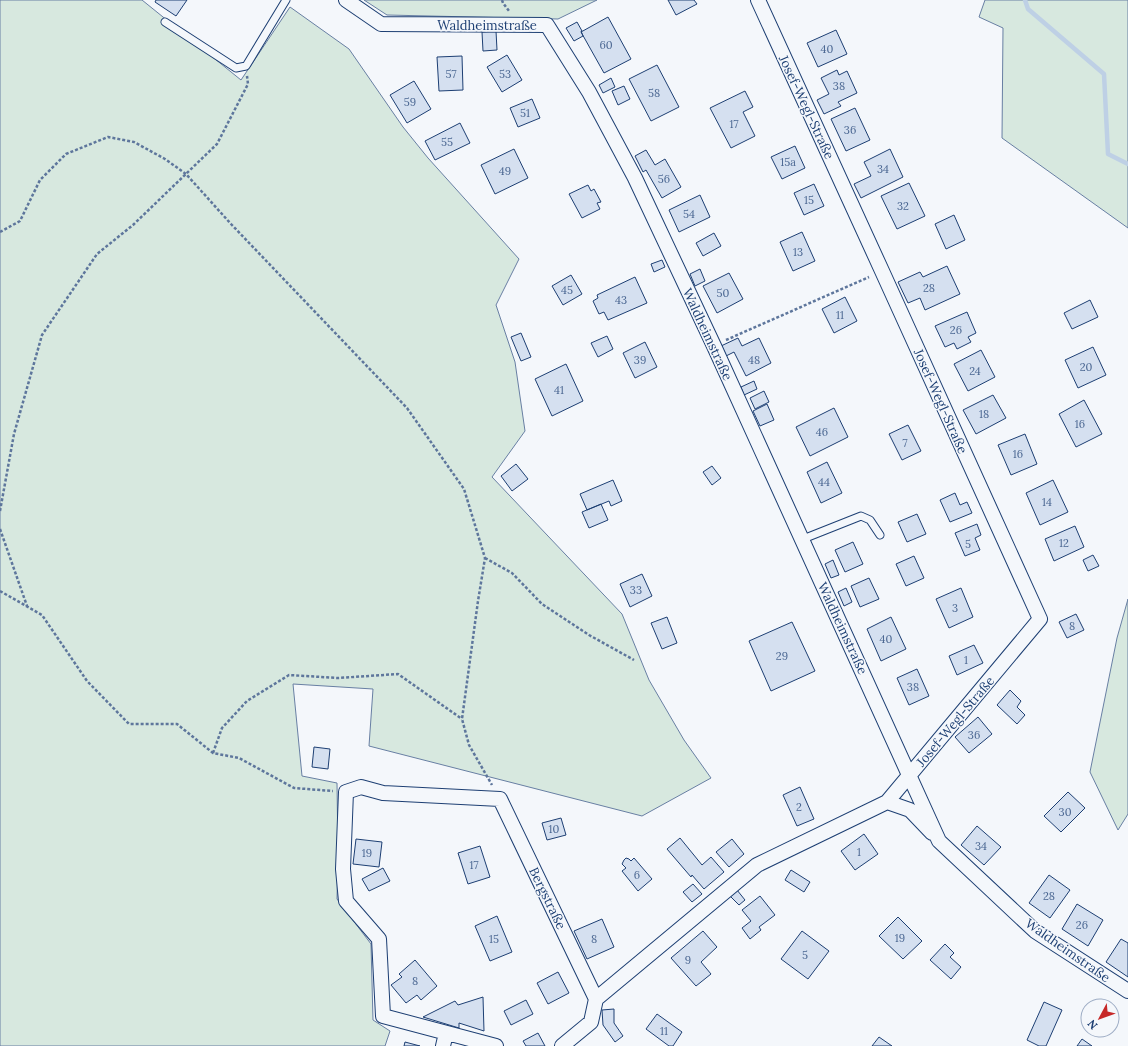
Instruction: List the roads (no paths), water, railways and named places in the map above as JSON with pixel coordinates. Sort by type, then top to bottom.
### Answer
[{"type":"street","name":"Waldheimstraße","points":[[346,0],[381,24],[547,25],[589,92],[635,178],[714,346],[940,841]]},
{"type":"street","name":"Josef-Wegl-Straße","points":[[758,0],[1040,619],[910,775]]},
{"type":"street","points":[[562,1046],[591,1022],[596,999],[757,865],[887,802],[910,775]]},
{"type":"street","name":"Bergstraße","points":[[445,1040],[383,1016],[379,940],[346,901],[343,870],[346,792],[361,787],[383,792],[500,799],[596,999]]},
{"type":"street","name":"Waldheimstraße","points":[[887,802],[910,810],[940,841],[1035,931],[1128,991]]},
{"type":"street","points":[[445,1040],[496,1046]]},
{"type":"lane","points":[[165,22],[236,68],[246,66],[286,0]]},
{"type":"lane","points":[[802,539],[861,516],[870,520],[880,535]]},
{"type":"waterway","points":[[1025,0],[1028,9],[1104,74],[1108,154],[1128,164]]}]
